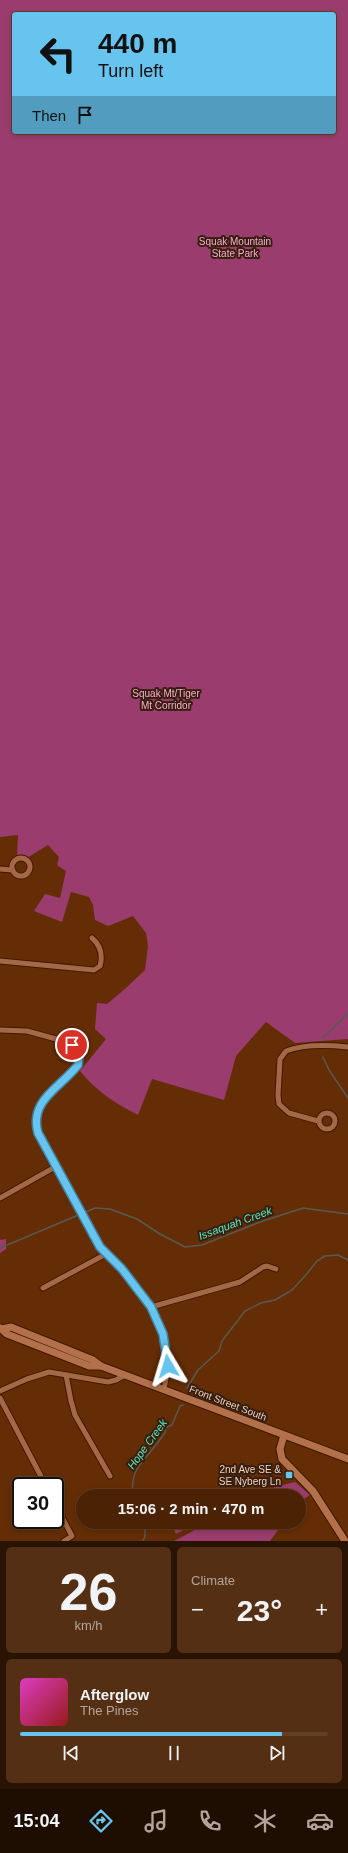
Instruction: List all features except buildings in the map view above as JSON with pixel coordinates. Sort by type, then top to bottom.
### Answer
[{"type":"main road","name":"Front Street South","points":[[1,1328],[11,1327],[51,1347],[93,1360],[101,1366],[348,1459]]},
{"type":"main road","points":[[284,1435],[280,1449],[282,1459],[313,1491],[345,1541]]},
{"type":"street","points":[[0,869],[12,870]]},
{"type":"street","points":[[0,961],[94,970],[100,966],[101,956],[98,945],[92,938]]},
{"type":"street","points":[[0,1030],[27,1031],[67,1042],[72,1045],[78,1053],[78,1065],[41,1104],[36,1115],[38,1133],[55,1167],[106,1254],[122,1269],[151,1307],[163,1334],[168,1358],[168,1373],[164,1389]]},
{"type":"street","points":[[318,1121],[289,1113],[282,1108],[278,1100],[280,1059],[286,1051],[290,1050],[332,1046],[348,1047]]},
{"type":"street","points":[[0,1198],[55,1167]]},
{"type":"street","points":[[43,1288],[106,1254]]},
{"type":"street","points":[[151,1307],[240,1282],[263,1267],[267,1266],[276,1269]]},
{"type":"street","points":[[0,1391],[43,1373],[66,1374],[108,1382],[125,1375]]},
{"type":"street","points":[[66,1374],[71,1401],[76,1415],[110,1476]]},
{"type":"street","points":[[0,1398],[41,1477]]},
{"type":"street","points":[[64,1521],[72,1536],[64,1541]]},
{"type":"green space","points":[[0,0],[348,0],[348,1039],[295,1043],[266,1022],[236,1056],[224,1100],[152,1079],[138,1115],[122,1106],[100,1091],[80,1071],[106,1039],[95,1029],[97,1003],[107,1004],[145,970],[148,946],[146,933],[133,916],[108,926],[95,920],[93,905],[89,897],[71,892],[62,922],[34,911],[45,894],[60,898],[66,871],[57,865],[59,857],[48,845],[27,858],[17,856],[18,835],[0,837]]},
{"type":"green space","points":[[6,1239],[6,1249],[0,1253],[0,1240]]},
{"type":"green space","points":[[295,1482],[303,1489],[271,1489]]},
{"type":"green space","points":[[150,1488],[152,1489],[140,1489]]},
{"type":"green space","points":[[306,1492],[310,1495],[306,1498]]},
{"type":"green space","points":[[136,1529],[149,1529],[146,1530]]},
{"type":"green space","points":[[174,1529],[185,1529],[176,1534]]},
{"type":"green space","points":[[197,1529],[279,1529],[270,1541],[174,1541]]},
{"type":"waterway","points":[[323,1038],[348,1013]]},
{"type":"waterway","points":[[323,1057],[329,1070],[348,1098]]},
{"type":"waterway","name":"Issaquah Creek","points":[[0,1248],[95,1208],[110,1209],[137,1219],[160,1234],[185,1247],[202,1245],[260,1222],[303,1208],[348,1214]]},
{"type":"waterway","name":"Hope Creek","points":[[187,1388],[198,1370],[219,1351],[222,1341],[245,1311],[261,1303],[275,1300],[292,1290],[317,1261],[325,1256],[338,1255],[348,1260]]},
{"type":"waterway","name":"Hope Creek","points":[[133,1489],[133,1479],[135,1473],[165,1433],[165,1428],[172,1425],[180,1406],[183,1405]]},
{"type":"waterway","name":"Hope Creek","points":[[143,1541],[145,1536],[144,1529]]},
{"type":"place","name":"2nd Ave SE & SE Nyberg Ln","points":[[289,1475]]},
{"type":"route","points":[[72,1045],[78,1053],[78,1065],[47,1097],[37,1110],[36,1122],[38,1133],[55,1167],[100,1247],[122,1269],[151,1307],[159,1322],[163,1334],[166,1345],[168,1366]]},
{"type":"park label","name":"Squak Mountain State Park","points":[[235,246]]},
{"type":"park label","name":"Squak Mt/Tiger Mt Corridor","points":[[166,698]]}]
